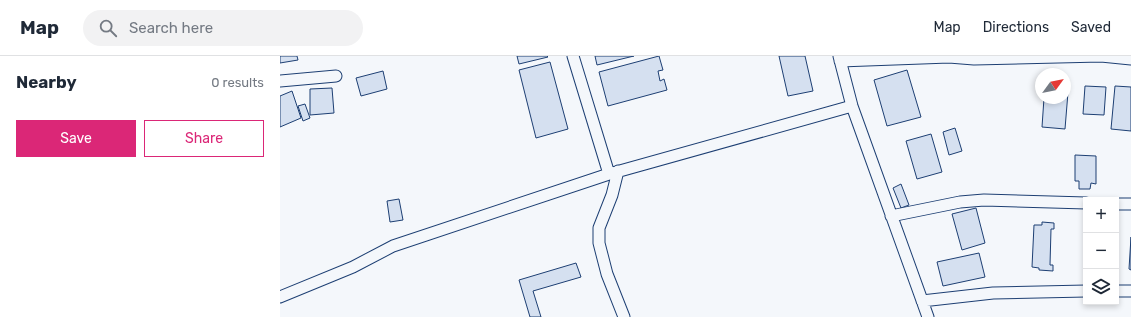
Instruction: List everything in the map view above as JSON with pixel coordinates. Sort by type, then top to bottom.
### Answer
[{"type":"street","points":[[573,56],[613,172],[612,195],[600,228],[599,243],[607,274],[624,317]]},
{"type":"street","points":[[928,317],[852,106],[839,58],[948,57],[974,59],[1101,56],[1131,59]]},
{"type":"street","points":[[280,81],[336,76]]},
{"type":"street","points":[[280,298],[353,267],[393,246],[613,172],[852,106]]},
{"type":"street","points":[[891,216],[960,202],[984,200],[1083,203]]},
{"type":"street","points":[[1119,204],[1131,204]]},
{"type":"street","points":[[922,301],[993,293],[1083,291]]},
{"type":"street","points":[[1119,291],[1131,291]]},
{"type":"building","points":[[280,56],[297,56],[298,60],[280,63]]},
{"type":"building","points":[[517,56],[547,56],[548,57],[519,64]]},
{"type":"building","points":[[595,56],[634,56],[597,65]]},
{"type":"building","points":[[659,56],[663,70],[658,71],[660,81],[664,79],[667,90],[608,106],[599,72]]},
{"type":"building","points":[[779,56],[805,56],[813,91],[788,96]]},
{"type":"building","points":[[550,62],[568,129],[536,138],[519,70]]},
{"type":"building","points":[[907,70],[921,117],[887,126],[874,80]]},
{"type":"building","points":[[383,71],[387,89],[361,96],[356,78]]},
{"type":"building","points":[[1085,86],[1106,87],[1104,115],[1083,114]]},
{"type":"building","points":[[1115,86],[1131,87],[1131,131],[1111,129]]},
{"type":"building","points":[[332,88],[334,113],[310,115],[310,89]]},
{"type":"building","points":[[292,91],[301,118],[280,127],[280,96]]},
{"type":"building","points":[[305,104],[310,118],[303,121],[298,106]]},
{"type":"building","points":[[1044,104],[1067,104],[1065,129],[1042,127]]},
{"type":"building","points":[[955,128],[962,151],[949,155],[943,132]]},
{"type":"building","points":[[931,134],[942,172],[917,179],[906,141]]},
{"type":"building","points":[[1075,155],[1096,156],[1096,184],[1091,183],[1090,189],[1079,189],[1079,181],[1075,181]]},
{"type":"building","points":[[901,184],[909,205],[901,208],[893,188]]},
{"type":"building","points":[[399,199],[403,220],[390,222],[387,201]]},
{"type":"building","points":[[976,208],[985,243],[962,250],[952,214]]},
{"type":"building","points":[[1042,222],[1054,223],[1054,229],[1051,229],[1050,265],[1053,265],[1053,271],[1039,270],[1039,268],[1032,267],[1034,225],[1042,225]]},
{"type":"building","points":[[1131,237],[1131,270],[1129,269]]},
{"type":"building","points":[[979,253],[985,277],[943,286],[937,262]]},
{"type":"building","points":[[576,263],[581,277],[533,291],[541,317],[530,317],[519,280]]}]
